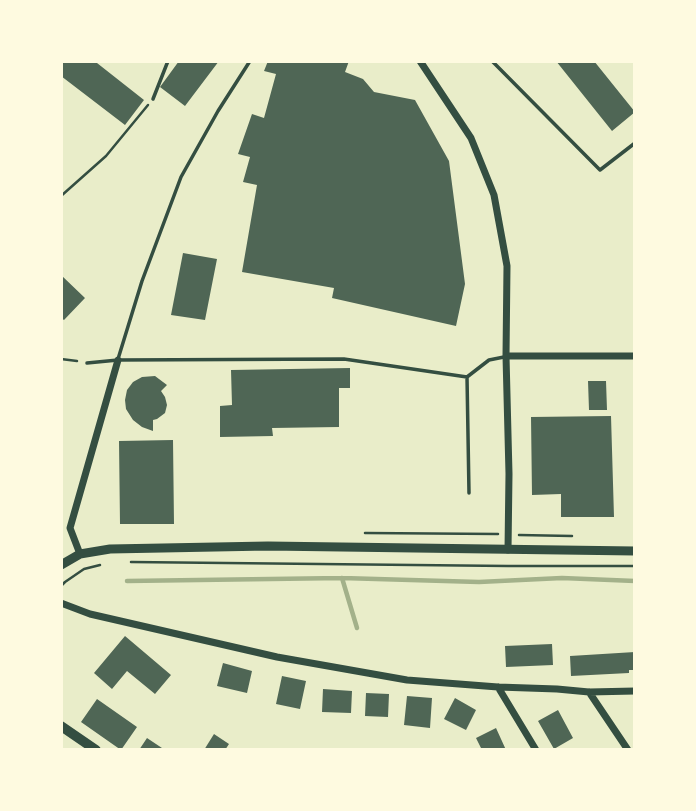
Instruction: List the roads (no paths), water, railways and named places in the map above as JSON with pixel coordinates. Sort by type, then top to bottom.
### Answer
[{"type":"main road","points":[[61,726],[96,750]]},
{"type":"street","points":[[420,61],[471,138],[494,195],[507,266],[508,550]]},
{"type":"street","points":[[506,356],[635,356]]},
{"type":"street","points":[[80,554],[70,528],[118,360]]},
{"type":"street","points":[[61,565],[80,554],[110,550],[268,546],[635,551]]},
{"type":"street","points":[[61,603],[90,614],[277,657],[407,680],[589,692],[635,691]]},
{"type":"street","points":[[498,687],[537,750]]},
{"type":"street","points":[[589,692],[628,750]]},
{"type":"lane","points":[[153,99],[168,61]]},
{"type":"lane","points":[[118,360],[142,281],[181,177],[250,61]]},
{"type":"lane","points":[[492,61],[600,170],[635,143]]},
{"type":"lane","points":[[87,363],[118,360],[344,359],[467,377],[489,360],[506,356]]},
{"type":"lane","points":[[467,377],[469,493]]},
{"type":"waterway","points":[[342,578],[357,628]]},
{"type":"waterway","points":[[127,581],[342,578],[479,582],[562,578],[635,581]]}]
